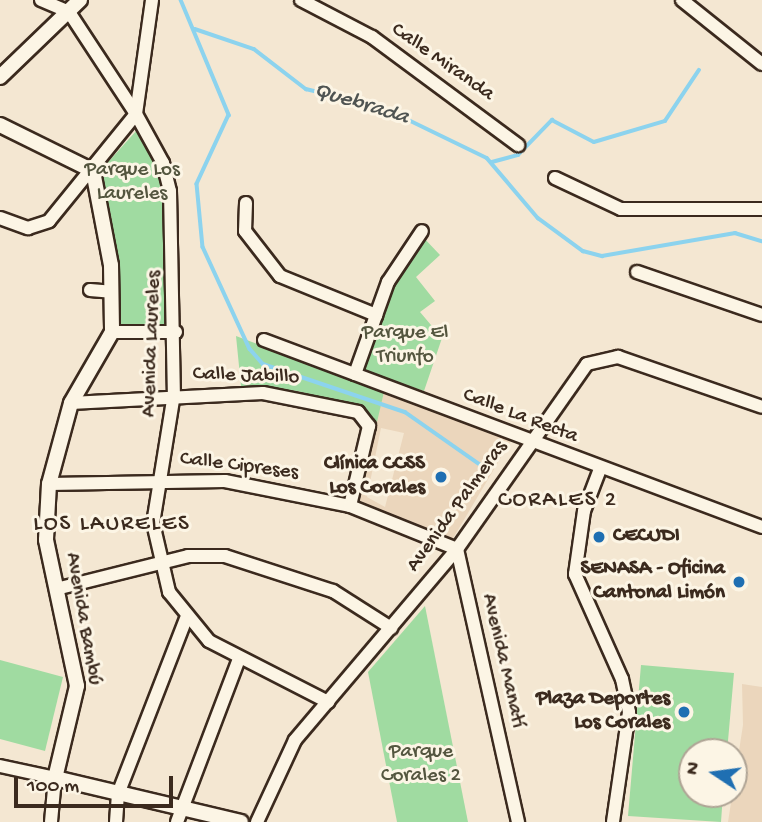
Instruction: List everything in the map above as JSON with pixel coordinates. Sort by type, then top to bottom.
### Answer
[{"type":"street","points":[[41,0],[69,12]]},
{"type":"street","points":[[0,76],[80,0]]},
{"type":"street","points":[[0,218],[28,228],[49,221],[93,171],[136,114],[152,0]]},
{"type":"street","name":"Calle Miranda","points":[[301,0],[372,37],[517,145]]},
{"type":"street","points":[[682,0],[762,64]]},
{"type":"street","name":"Avenida Laureles","points":[[69,12],[136,114],[163,163],[170,191],[176,332],[174,394],[153,523],[159,562],[186,619],[239,659],[327,702]]},
{"type":"street","points":[[0,125],[93,171]]},
{"type":"street","points":[[93,171],[111,292],[112,332],[176,332]]},
{"type":"street","points":[[555,178],[621,209],[743,205],[762,209]]},
{"type":"street","points":[[246,203],[245,232],[280,276],[376,315]]},
{"type":"street","points":[[355,374],[398,264],[422,231]]},
{"type":"street","points":[[637,272],[762,315]]},
{"type":"street","points":[[90,290],[111,292]]},
{"type":"street","name":"Avenida Bambú","points":[[51,822],[55,778],[77,686],[46,540],[49,484],[71,403],[112,332]]},
{"type":"street","name":"Calle La Recta","points":[[264,340],[528,442],[762,527]]},
{"type":"street","name":"Avenida Palmeras","points":[[257,822],[275,774],[327,702],[457,549],[528,442],[597,358],[618,357],[762,407]]},
{"type":"street","name":"Calle Jabillo","points":[[71,403],[174,394],[287,394],[364,415],[369,426],[350,506]]},
{"type":"street","points":[[600,469],[584,511],[575,574],[622,679],[629,712],[614,822]]},
{"type":"street","name":"Calle Cipreses","points":[[49,484],[162,477],[225,481],[350,506],[457,549]]},
{"type":"street","name":"Avenida Manatí","points":[[457,549],[518,822]]},
{"type":"street","points":[[56,589],[159,562],[201,556],[255,562],[333,592],[391,628]]},
{"type":"street","points":[[117,822],[118,794],[186,619]]},
{"type":"street","points":[[178,815],[239,659]]},
{"type":"street","points":[[0,766],[118,794],[178,815],[241,822]]},
{"type":"shaded area","name":"Clínica CCSS Los Corales","points":[[384,392],[512,439],[452,540],[355,504]],"holes":[[[381,428],[404,433],[385,507],[367,497]]]},
{"type":"shaded area","points":[[742,684],[762,687],[762,822],[728,822],[730,808],[748,808],[748,738],[741,738]]},
{"type":"green space","name":"Parque Los Laureles","points":[[137,130],[155,156],[166,217],[167,327],[118,327],[112,221],[101,170]]},
{"type":"green space","name":"Parque El Triunfo","points":[[421,235],[440,255],[416,277],[435,301],[420,312],[442,338],[424,391],[361,370],[392,283]]},
{"type":"green space","points":[[236,336],[384,392],[377,422],[354,405],[297,391],[241,386]]},
{"type":"green space","name":"Parque Corales 2","points":[[425,606],[468,822],[397,822],[368,672]]},
{"type":"green space","points":[[0,660],[63,677],[45,751],[0,739]]},
{"type":"green space","name":"Plaza Deportes Los Corales","points":[[641,665],[734,673],[728,738],[678,738],[678,808],[722,808],[721,822],[628,816]]},
{"type":"waterway","points":[[181,0],[229,115],[197,184],[203,247],[250,349],[263,364],[405,412],[482,466]]},
{"type":"waterway","name":"Quebrada","points":[[195,29],[254,49],[306,89],[384,108],[487,158],[538,218],[583,251],[602,256],[735,233],[762,241]]},
{"type":"waterway","name":"Quebrada","points":[[492,162],[518,155],[552,120],[594,142],[665,121],[699,70]]},
{"type":"place","name":"Clínica CCSS Los Corales","points":[[441,477]]},
{"type":"place","name":"CECUDI","points":[[599,537]]},
{"type":"place","name":"SENASA - Oficina Cantonal Limón","points":[[739,582]]},
{"type":"place","name":"Plaza Deportes Los Corales","points":[[684,712]]},
{"type":"district","name":"CORALES 2","points":[[558,501]]},
{"type":"district","name":"LOS LAURELES","points":[[112,525]]}]
